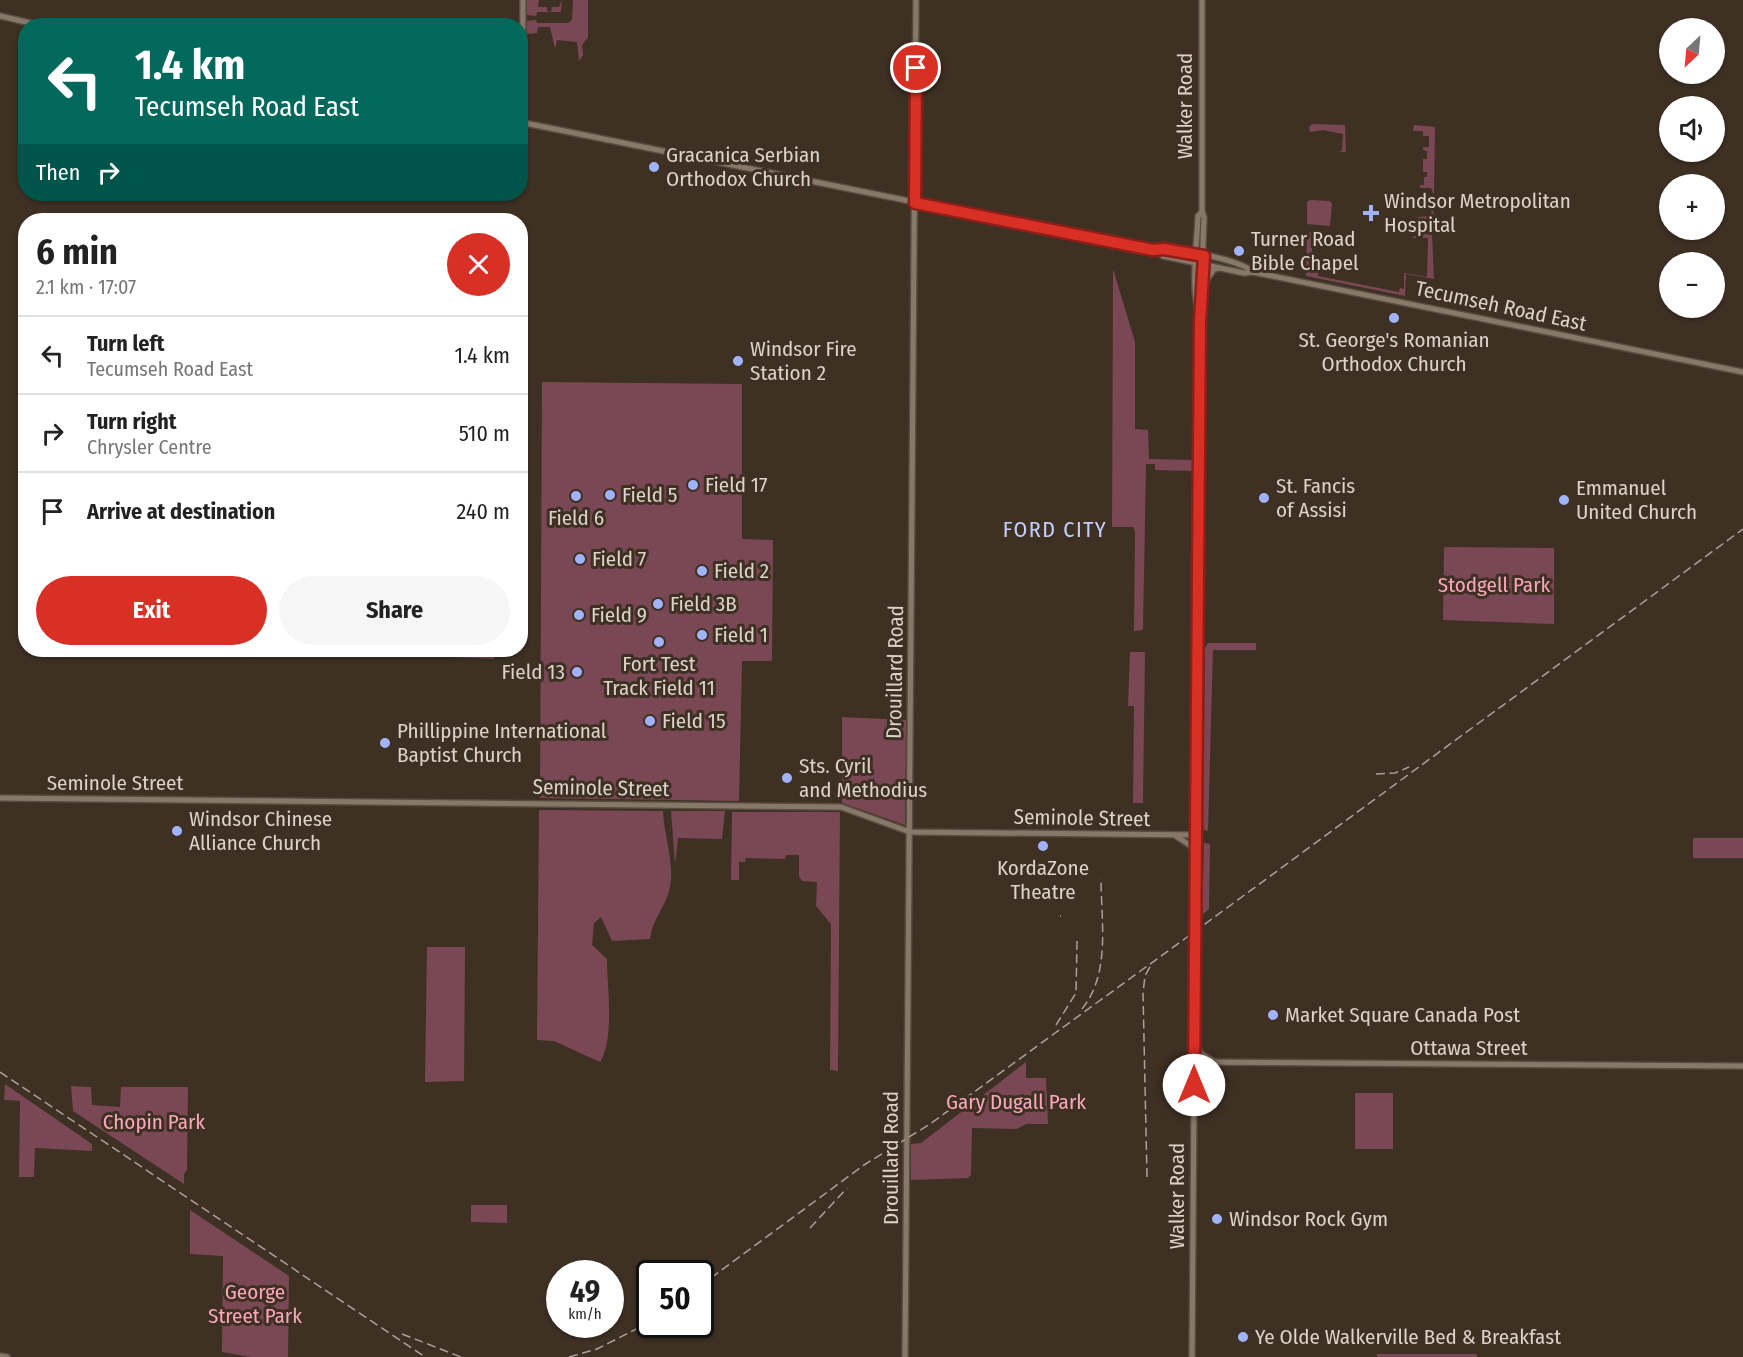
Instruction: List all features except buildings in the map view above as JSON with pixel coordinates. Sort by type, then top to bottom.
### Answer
[{"type":"street","points":[[524,0],[524,18]]},
{"type":"street","name":"Drouillard Road","points":[[905,1357],[916,0]]},
{"type":"street","name":"Walker Road","points":[[1200,316],[1197,308],[1197,263],[1201,239],[1198,216],[1202,212],[1202,0]]},
{"type":"street","points":[[0,16],[18,20]]},
{"type":"street","name":"Tecumseh Road East","points":[[528,124],[1156,251],[1163,256],[1244,273],[1253,272],[1743,372]]},
{"type":"street","points":[[1182,252],[1201,239],[1207,249],[1223,261]]},
{"type":"street","name":"Tecumseh Road East","points":[[1156,251],[1164,249],[1200,255],[1246,266],[1253,272]]},
{"type":"street","name":"Walker Road","points":[[1192,1357],[1200,316],[1204,264],[1200,255]]},
{"type":"street","points":[[1203,284],[1214,269],[1220,268]]},
{"type":"street","name":"Seminole Street","points":[[0,798],[841,807],[910,832],[1197,835]]},
{"type":"street","points":[[1172,835],[1181,838],[1191,846],[1196,861]]},
{"type":"street","points":[[1194,1042],[1201,1054],[1217,1063]]},
{"type":"street","name":"Ottawa Street","points":[[1194,1062],[1743,1066]]},
{"type":"street","points":[[0,1356],[7,1357]]},
{"type":"green space","points":[[527,0],[539,0],[538,7],[547,7],[547,11],[551,12],[537,12],[536,16],[527,15]]},
{"type":"green space","points":[[562,0],[561,11],[551,12],[552,7],[559,7]]},
{"type":"green space","points":[[573,0],[588,0],[588,37],[582,45],[583,55],[579,61],[577,42],[557,40],[555,49],[550,27],[538,27],[537,33],[528,34],[528,21],[568,23],[572,20]]},
{"type":"green space","points":[[1312,124],[1345,125],[1346,152],[1339,152],[1342,151],[1343,134],[1323,130],[1310,132],[1309,127]]},
{"type":"green space","points":[[1414,125],[1435,127],[1434,195],[1431,188],[1420,188],[1420,185],[1424,185],[1424,177],[1427,177],[1427,172],[1423,172],[1423,159],[1427,159],[1427,151],[1423,150],[1423,147],[1429,147],[1429,136],[1423,136],[1423,131],[1413,131]]},
{"type":"green space","points":[[1432,199],[1434,200],[1433,225],[1411,226],[1418,217],[1431,216]]},
{"type":"green space","points":[[1310,200],[1332,203],[1330,226],[1307,224],[1307,202]]},
{"type":"green space","points":[[1307,233],[1326,234],[1325,240],[1317,237],[1316,240],[1312,240],[1312,272],[1318,272],[1318,276],[1399,292],[1400,288],[1404,289],[1404,273],[1427,277],[1428,238],[1412,238],[1418,234],[1432,234],[1434,279],[1406,274],[1405,296],[1306,276]]},
{"type":"green space","points":[[1113,269],[1135,342],[1135,429],[1148,430],[1149,459],[1193,460],[1193,471],[1155,470],[1155,464],[1146,464],[1143,630],[1134,631],[1135,531],[1133,527],[1112,527]]},
{"type":"green space","points":[[542,382],[742,384],[742,539],[773,540],[772,661],[742,661],[739,801],[540,798]]},
{"type":"green space","name":"Stodgell Park","points":[[1444,547],[1554,548],[1554,624],[1443,620]]},
{"type":"green space","points":[[1208,643],[1256,643],[1256,650],[1213,650],[1208,831],[1203,827],[1205,648]]},
{"type":"green space","points":[[1130,652],[1145,652],[1143,803],[1133,803],[1134,706],[1128,706]]},
{"type":"green space","points":[[450,657],[494,657],[494,659]]},
{"type":"green space","points":[[842,717],[906,720],[905,825],[842,803]]},
{"type":"green space","points":[[539,810],[663,811],[671,882],[650,939],[612,941],[601,917],[594,923],[592,945],[607,959],[609,998],[609,1026],[605,1052],[600,1062],[554,1041],[537,1040]]},
{"type":"green space","points":[[671,811],[725,811],[722,839],[678,838],[675,864]]},
{"type":"green space","points":[[732,812],[840,812],[838,1071],[830,1070],[831,924],[816,906],[817,882],[802,881],[799,876],[799,855],[786,855],[785,859],[746,858],[745,862],[739,862],[739,880],[731,880]]},
{"type":"green space","points":[[1693,838],[1743,838],[1743,858],[1693,858]]},
{"type":"green space","points":[[1204,843],[1210,844],[1209,909],[1202,915]]},
{"type":"green space","points":[[427,947],[465,947],[464,1081],[425,1082]]},
{"type":"green space","name":"Gary Dugall Park","points":[[1026,1062],[1026,1078],[1046,1078],[1048,1124],[1026,1124],[1017,1129],[972,1128],[971,1175],[968,1178],[911,1180],[911,1144],[921,1143]]},
{"type":"green space","points":[[5,1084],[92,1144],[92,1151],[35,1148],[34,1177],[19,1177],[20,1101],[4,1100]]},
{"type":"green space","name":"Chopin Park","points":[[71,1086],[91,1087],[92,1105],[120,1107],[121,1087],[188,1087],[187,1170],[184,1174],[184,1184],[73,1111]]},
{"type":"green space","points":[[1355,1093],[1393,1093],[1393,1149],[1355,1149]]},
{"type":"green space","points":[[471,1205],[507,1205],[507,1223],[471,1222]]},
{"type":"green space","name":"George Street Park","points":[[190,1210],[289,1276],[288,1357],[251,1357],[222,1352],[223,1256],[190,1254]]},
{"type":"green space","points":[[1377,1354],[1477,1354],[1477,1357],[1377,1357]]},
{"type":"railway","points":[[714,1276],[864,1165],[930,1124],[1743,529]]},
{"type":"railway","points":[[1376,774],[1395,773],[1409,767]]},
{"type":"railway","points":[[1082,1009],[1091,995],[1101,963],[1103,929],[1101,878]]},
{"type":"railway","points":[[1056,1025],[1076,993],[1077,941]]},
{"type":"railway","points":[[1147,1177],[1143,993],[1145,976],[1152,963]]},
{"type":"railway","points":[[0,1072],[425,1357]]},
{"type":"railway","points":[[810,1228],[847,1188]]},
{"type":"railway","points":[[569,1357],[597,1349],[636,1329]]},
{"type":"railway","points":[[402,1334],[461,1357]]},
{"type":"place","name":"Gracanica Serbian Orthodox Church","points":[[654,167]]},
{"type":"place","name":"Windsor Metropolitan Hospital","points":[[1371,213]]},
{"type":"place","name":"Turner Road Bible Chapel","points":[[1239,251]]},
{"type":"place","name":"St. George's Romanian Orthodox Church","points":[[1394,318]]},
{"type":"place","name":"Windsor Fire Station 2","points":[[738,361]]},
{"type":"place","name":"Field 17","points":[[693,485]]},
{"type":"place","name":"Field 5","points":[[610,495]]},
{"type":"place","name":"Field 6","points":[[576,496]]},
{"type":"place","name":"St. Fancis of Assisi","points":[[1264,498]]},
{"type":"place","name":"Emmanuel United Church","points":[[1564,500]]},
{"type":"place","name":"Field 7","points":[[580,559]]},
{"type":"place","name":"Field 2","points":[[702,571]]},
{"type":"place","name":"Field 3B","points":[[658,604]]},
{"type":"place","name":"Field 9","points":[[579,615]]},
{"type":"place","name":"Field 1","points":[[702,635]]},
{"type":"place","name":"Fort Test Track Field 11","points":[[659,642]]},
{"type":"place","name":"Field 13","points":[[577,672]]},
{"type":"place","name":"Field 15","points":[[650,721]]},
{"type":"place","name":"Phillippine International Baptist Church","points":[[385,743]]},
{"type":"place","name":"Sts. Cyril and Methodius","points":[[787,778]]},
{"type":"place","name":"Windsor Chinese Alliance Church","points":[[177,831]]},
{"type":"place","name":"KordaZone Theatre","points":[[1043,846]]},
{"type":"place","name":"Market Square Canada Post","points":[[1273,1015]]},
{"type":"place","name":"Windsor Rock Gym","points":[[1217,1219]]},
{"type":"place","name":"Ye Olde Walkerville Bed & Breakfast","points":[[1243,1337]]},
{"type":"district","name":"FORD CITY","points":[[1055,529]]},
{"type":"route","points":[[916,68],[915,203],[1156,251],[1164,249],[1204,256],[1203,308],[1200,316],[1194,1085]]}]
